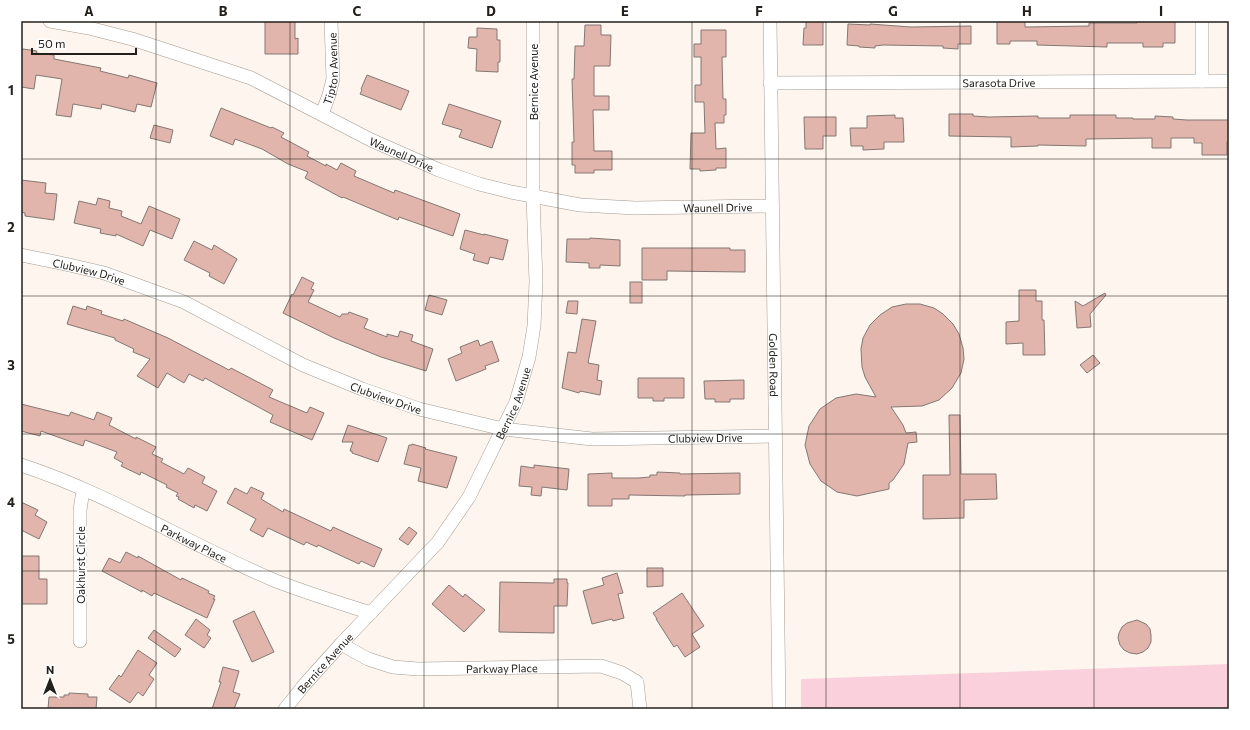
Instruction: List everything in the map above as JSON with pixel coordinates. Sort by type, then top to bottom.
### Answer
[{"type":"street","name":"Waunell Drive","points":[[50,21],[89,28],[132,39],[251,78],[371,140],[439,170],[479,184],[580,205],[635,208],[772,206]]},
{"type":"street","name":"Tipton Avenue","points":[[322,114],[333,79],[331,21]]},
{"type":"street","name":"Bernice Avenue","points":[[285,709],[341,644],[438,542],[469,497],[516,402],[529,357],[534,326],[536,282],[533,196],[533,21]]},
{"type":"street","name":"Golden Road","points":[[770,21],[779,709]]},
{"type":"street","points":[[1202,21],[1202,81]]},
{"type":"street","name":"Sarasota Drive","points":[[770,83],[1229,81]]},
{"type":"street","name":"Clubview Drive","points":[[21,255],[96,272],[184,302],[303,365],[362,389],[419,408],[503,428],[592,439],[775,436]]},
{"type":"street","name":"Parkway Place","points":[[21,465],[48,474],[276,581],[371,613]]},
{"type":"street","name":"Oakhurst Circle","points":[[80,641],[80,510],[83,490]]},
{"type":"street","name":"Parkway Place","points":[[341,644],[368,659],[393,667],[418,669],[601,666],[622,673],[636,682],[640,709]]},
{"type":"shaded area","points":[[1229,664],[1229,709],[801,709],[801,679]]},
{"type":"building","points":[[265,21],[295,21],[295,39],[298,38],[298,54],[265,54]]},
{"type":"building","points":[[806,21],[823,21],[823,45],[803,45]]},
{"type":"building","points":[[997,21],[1025,21],[1025,27],[1089,26],[1089,23],[1175,21],[1175,43],[1163,43],[1163,47],[1143,47],[1143,43],[1107,43],[1107,47],[1037,45],[1037,41],[1010,41],[1010,44],[997,44]]},
{"type":"building","points":[[848,24],[911,27],[971,26],[971,44],[958,44],[958,49],[943,48],[943,46],[883,45],[875,46],[875,48],[859,47],[847,45]]},
{"type":"building","points":[[585,25],[601,25],[601,35],[611,35],[610,66],[594,66],[594,96],[609,96],[609,110],[593,110],[594,151],[612,151],[612,170],[594,170],[594,173],[575,173],[575,165],[572,165],[572,142],[574,142],[572,79],[574,79],[575,46],[584,46]]},
{"type":"building","points":[[477,28],[497,29],[497,40],[500,40],[500,62],[498,62],[498,72],[476,71],[477,49],[468,48],[469,37],[477,37]]},
{"type":"building","points":[[701,30],[726,30],[726,57],[722,57],[723,99],[726,99],[726,115],[724,115],[724,123],[715,123],[716,149],[726,148],[726,168],[700,171],[700,169],[690,169],[691,133],[705,133],[704,102],[695,102],[695,85],[701,85],[701,57],[694,57],[694,44],[701,44]]},
{"type":"building","points":[[21,50],[37,51],[36,53],[54,55],[54,59],[101,68],[100,71],[128,78],[129,75],[157,83],[151,107],[137,104],[135,112],[102,104],[101,109],[73,104],[71,117],[56,115],[62,79],[36,75],[34,89],[21,87]]},
{"type":"building","points":[[367,75],[409,91],[401,110],[360,94]]},
{"type":"building","points":[[449,104],[501,121],[492,148],[459,137],[462,130],[442,124]]},
{"type":"building","points":[[221,108],[284,133],[281,137],[309,152],[307,156],[326,166],[326,164],[337,170],[341,163],[356,171],[354,176],[394,193],[395,190],[460,214],[453,236],[399,217],[398,220],[343,197],[342,198],[305,178],[308,172],[288,164],[262,149],[235,139],[233,145],[210,136]]},
{"type":"building","points":[[949,114],[973,114],[973,116],[989,117],[1038,116],[1038,118],[1070,118],[1070,115],[1116,115],[1116,118],[1133,119],[1155,119],[1155,116],[1173,117],[1173,119],[1187,120],[1229,120],[1229,142],[1227,142],[1227,155],[1202,155],[1202,143],[1194,143],[1194,138],[1171,138],[1171,148],[1152,148],[1152,138],[1086,139],[1086,146],[1038,145],[1011,147],[1011,137],[949,136]]},
{"type":"building","points":[[895,115],[895,118],[903,118],[904,142],[884,142],[884,149],[863,150],[863,146],[851,146],[850,128],[867,128],[867,116]]},
{"type":"building","points":[[804,117],[836,117],[836,136],[823,136],[823,149],[805,149]]},
{"type":"building","points":[[154,125],[173,130],[170,143],[150,138]]},
{"type":"building","points":[[21,180],[46,183],[45,193],[57,194],[54,220],[25,216],[25,213],[21,212]]},
{"type":"building","points":[[98,198],[110,201],[109,208],[122,211],[121,216],[141,224],[149,206],[180,219],[172,239],[150,230],[143,246],[116,234],[116,236],[100,233],[101,229],[74,223],[79,201],[96,205]]},
{"type":"building","points":[[465,230],[508,240],[503,260],[490,257],[488,264],[473,260],[475,254],[460,249]]},
{"type":"building","points":[[590,238],[620,240],[620,266],[600,265],[600,268],[589,268],[589,263],[566,262],[567,239]]},
{"type":"building","points":[[194,241],[212,250],[214,245],[237,259],[224,284],[209,276],[210,273],[184,260]]},
{"type":"building","points":[[642,248],[730,248],[730,250],[745,250],[745,272],[667,271],[667,280],[642,280]]},
{"type":"building","points":[[302,277],[314,283],[311,289],[314,290],[308,302],[340,317],[342,314],[348,314],[349,312],[368,319],[364,328],[387,337],[387,334],[398,337],[400,331],[413,335],[411,341],[433,349],[426,371],[381,357],[334,338],[283,313]]},
{"type":"building","points":[[630,282],[642,282],[642,303],[630,303]]},
{"type":"building","points":[[1019,290],[1036,290],[1036,301],[1042,301],[1045,355],[1023,355],[1023,343],[1006,344],[1006,322],[1019,321]]},
{"type":"building","points":[[1105,293],[1106,295],[1090,314],[1091,327],[1077,328],[1075,301],[1083,306]]},
{"type":"building","points":[[429,295],[447,300],[442,315],[425,310]]},
{"type":"building","points":[[568,301],[578,301],[577,314],[566,313]]},
{"type":"building","points":[[906,304],[920,304],[934,308],[943,314],[953,324],[959,334],[963,348],[964,359],[961,373],[952,388],[939,400],[922,406],[891,407],[903,425],[906,433],[916,432],[917,442],[908,443],[904,464],[893,480],[889,483],[889,489],[857,496],[837,492],[821,481],[810,464],[805,445],[809,426],[820,409],[836,398],[856,394],[876,397],[865,377],[862,367],[861,349],[863,338],[870,325],[880,315],[892,307]]},
{"type":"building","points":[[73,306],[86,310],[87,306],[102,311],[101,314],[123,321],[124,319],[168,338],[229,370],[231,368],[273,390],[269,397],[307,413],[310,407],[324,413],[312,440],[270,422],[273,415],[205,378],[203,381],[189,374],[184,383],[167,373],[158,388],[137,376],[150,359],[133,352],[134,349],[115,340],[115,338],[67,324]]},
{"type":"building","points":[[582,319],[596,321],[588,363],[599,365],[597,380],[602,381],[600,395],[580,391],[579,393],[562,388],[568,352],[576,353]]},
{"type":"building","points":[[478,340],[480,346],[492,341],[499,361],[485,366],[486,369],[456,381],[448,359],[462,353],[460,347]]},
{"type":"building","points":[[1093,355],[1100,363],[1087,373],[1080,365]]},
{"type":"building","points":[[638,378],[684,378],[684,398],[664,398],[664,401],[653,401],[653,398],[638,398]]},
{"type":"building","points":[[744,380],[744,399],[730,399],[730,402],[715,402],[715,399],[705,399],[704,381]]},
{"type":"building","points":[[21,404],[69,416],[71,412],[94,420],[97,412],[112,418],[109,425],[136,439],[136,437],[156,447],[152,454],[163,459],[161,462],[184,474],[188,468],[205,477],[202,483],[217,491],[207,511],[195,505],[194,508],[178,499],[179,497],[176,496],[178,493],[166,487],[167,485],[141,472],[140,475],[121,466],[123,463],[114,458],[117,452],[85,440],[83,446],[41,431],[40,436],[21,431]]},
{"type":"building","points":[[949,415],[960,415],[961,474],[996,474],[997,499],[964,500],[964,518],[923,519],[923,475],[950,475]]},
{"type":"building","points":[[348,425],[387,438],[378,462],[352,453],[352,451],[350,451],[353,442],[342,442]]},
{"type":"building","points":[[412,444],[457,457],[447,488],[418,481],[421,468],[404,464],[409,445]]},
{"type":"building","points":[[534,465],[569,469],[567,490],[542,487],[541,496],[531,495],[532,487],[519,486],[521,466],[534,468]]},
{"type":"building","points":[[657,472],[680,474],[740,473],[740,494],[685,496],[629,495],[629,499],[612,499],[612,506],[588,506],[588,474],[612,473],[612,478],[638,478],[657,475]]},
{"type":"building","points":[[251,487],[264,493],[261,499],[283,512],[284,509],[331,531],[333,527],[382,549],[374,567],[361,561],[359,564],[318,545],[317,547],[306,542],[304,545],[268,528],[263,537],[250,530],[256,519],[227,503],[235,488],[247,494]]},
{"type":"building","points":[[21,502],[38,510],[35,515],[47,522],[39,539],[21,530]]},
{"type":"building","points":[[409,527],[417,533],[408,545],[399,539]]},
{"type":"building","points":[[126,552],[138,558],[138,556],[181,580],[182,578],[209,591],[208,593],[215,596],[213,599],[215,599],[207,618],[154,593],[152,596],[142,590],[142,592],[102,571],[109,558],[120,563]]},
{"type":"building","points":[[21,556],[39,556],[39,579],[47,579],[47,604],[21,604]]},
{"type":"building","points":[[647,568],[663,568],[663,586],[647,587]]},
{"type":"building","points":[[617,573],[623,593],[618,594],[624,618],[613,621],[612,619],[592,624],[583,591],[604,585],[602,578]]},
{"type":"building","points":[[554,579],[567,579],[568,583],[567,606],[554,606],[554,633],[499,632],[500,582],[554,583]]},
{"type":"building","points":[[449,585],[463,597],[465,594],[485,610],[464,632],[432,604]]},
{"type":"building","points":[[682,593],[704,626],[692,634],[700,647],[685,657],[677,645],[674,647],[653,613]]},
{"type":"building","points":[[254,611],[274,652],[252,662],[233,621]]},
{"type":"building","points":[[196,619],[210,630],[207,635],[211,638],[204,648],[185,635]]},
{"type":"building","points":[[1137,620],[1146,624],[1150,629],[1151,642],[1148,648],[1137,654],[1124,650],[1120,645],[1118,638],[1122,627],[1127,623]]},
{"type":"building","points":[[154,630],[181,649],[175,657],[148,638]]},
{"type":"building","points":[[138,650],[157,663],[149,675],[154,679],[143,696],[138,692],[130,703],[109,689],[119,675],[121,677]]},
{"type":"building","points":[[223,667],[239,671],[233,692],[240,694],[234,709],[212,709],[221,682],[219,682]]},
{"type":"building","points":[[69,693],[88,694],[88,697],[97,697],[96,709],[48,709],[49,697],[64,697],[64,695],[69,695]]}]
